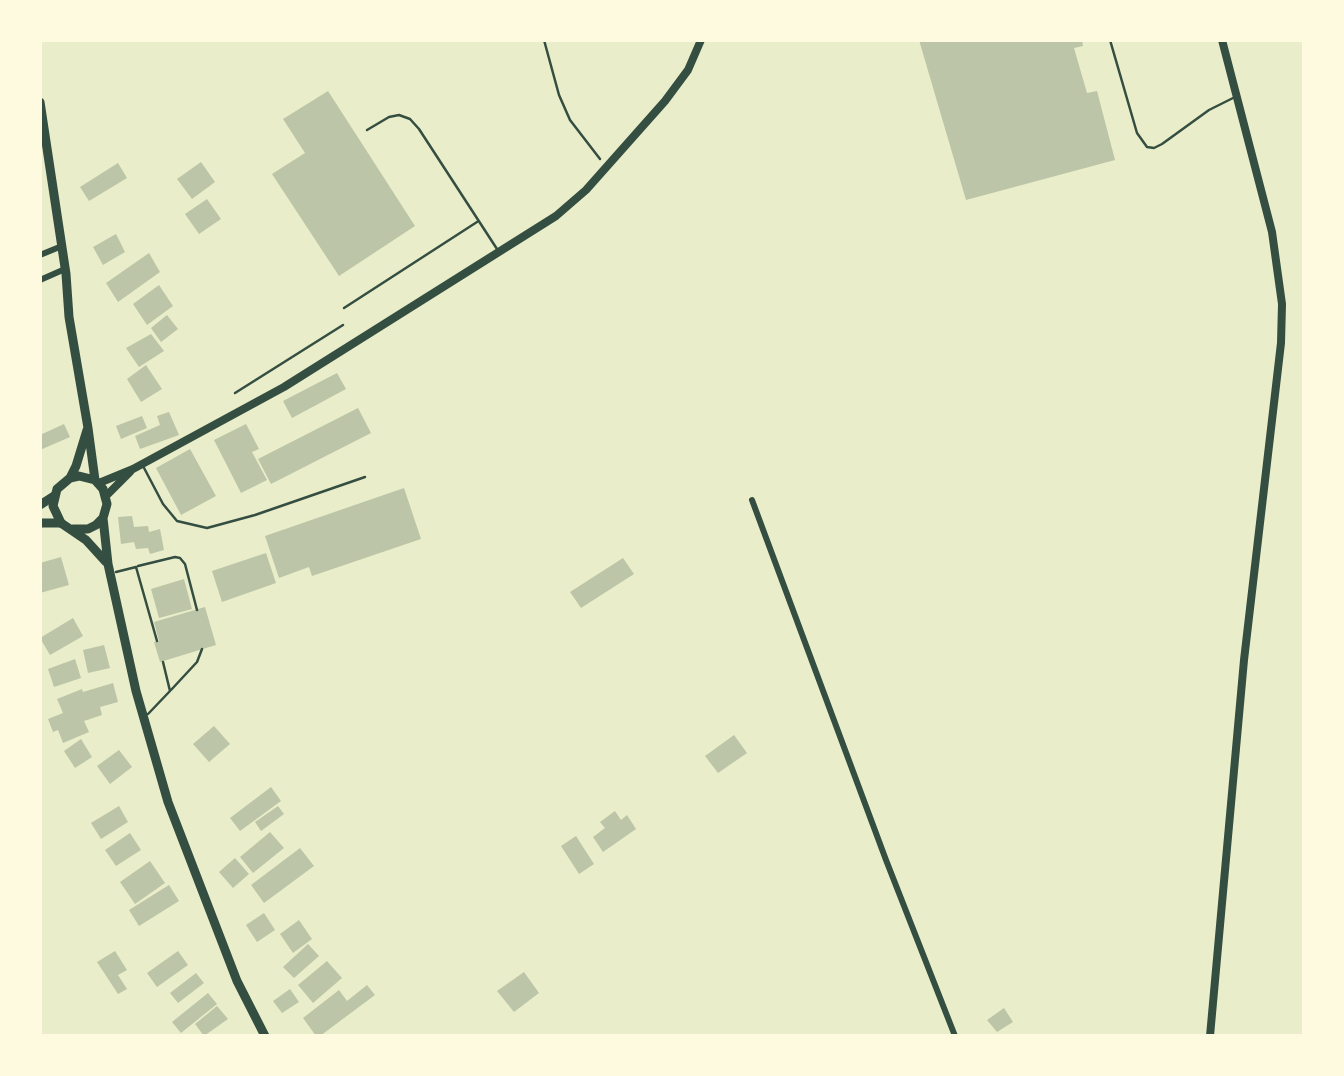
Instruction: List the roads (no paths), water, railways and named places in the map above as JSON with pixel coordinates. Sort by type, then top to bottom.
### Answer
[{"type":"main road","points":[[40,102],[96,482],[106,496],[103,518],[110,568],[144,719],[168,802],[205,901],[237,982],[265,1036]]},
{"type":"main road","points":[[70,478],[88,428]]},
{"type":"main road","points":[[40,505],[70,478],[78,476],[96,482]]},
{"type":"main road","points":[[54,496],[56,515],[86,540],[110,568]]},
{"type":"main road","points":[[40,524],[88,529],[103,518]]},
{"type":"street","points":[[96,482],[137,467],[284,387],[556,216],[586,190],[677,86],[701,40]]},
{"type":"street","points":[[1210,1036],[1282,304],[1277,258],[1222,40]]},
{"type":"street","points":[[40,255],[62,246]]},
{"type":"street","points":[[40,280],[65,269]]},
{"type":"street","points":[[106,496],[137,467]]},
{"type":"street","points":[[752,500],[955,1036]]},
{"type":"lane","points":[[1110,40],[1138,134],[1147,148],[1154,148],[1236,96]]},
{"type":"lane","points":[[368,130],[390,116],[399,115],[419,128],[499,252]]},
{"type":"lane","points":[[344,308],[479,221]]},
{"type":"lane","points":[[235,392],[343,325]]},
{"type":"lane","points":[[137,467],[177,522],[207,528],[365,477]]},
{"type":"lane","points":[[110,568],[180,558],[185,564],[196,610]]},
{"type":"lane","points":[[136,566],[158,641]]},
{"type":"lane","points":[[144,719],[197,662],[202,650]]},
{"type":"lane","points":[[163,662],[170,691]]}]
